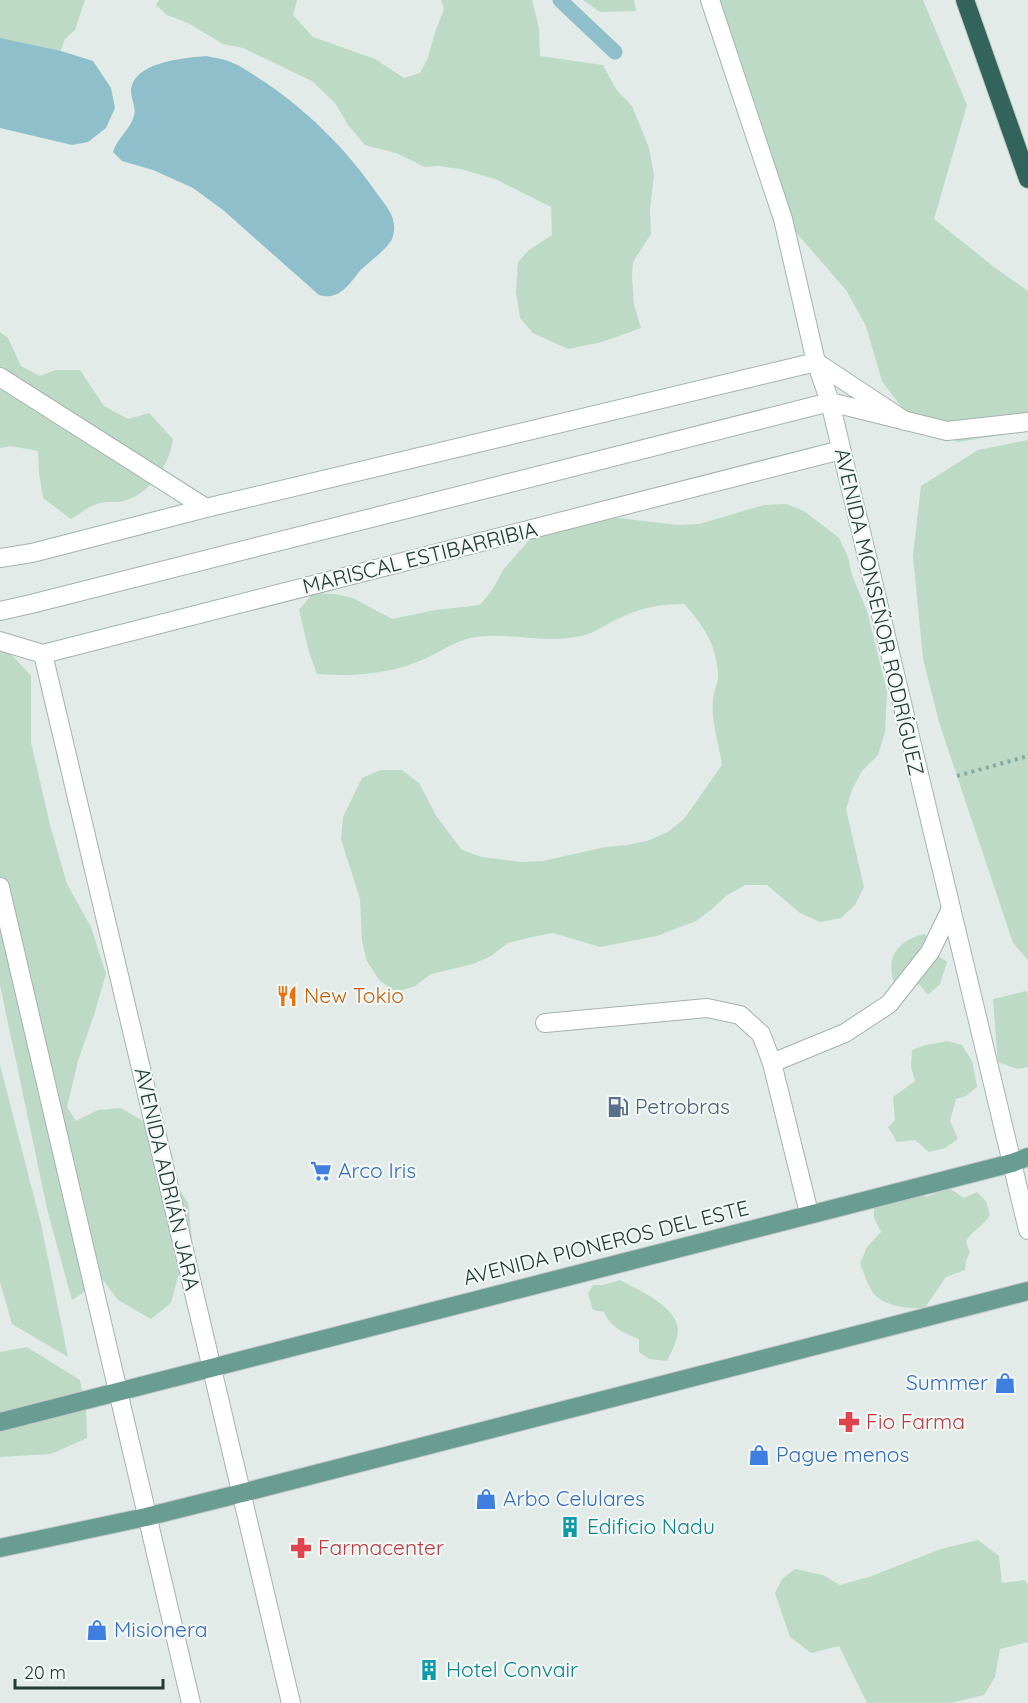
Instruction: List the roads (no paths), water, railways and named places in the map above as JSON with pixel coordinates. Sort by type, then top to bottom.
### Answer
[{"type":"highway","points":[[965,0],[1028,179]]},
{"type":"main road","name":"AVENIDA PIONEROS DEL ESTE","points":[[0,1422],[1020,1160]]},
{"type":"main road","points":[[0,1548],[146,1517],[242,1493],[1028,1291]]},
{"type":"street","name":"AVENIDA MONSEÑOR RODRÍGUEZ","points":[[710,0],[783,219],[816,362],[830,402],[951,909],[1020,1160],[1028,1230]]},
{"type":"street","points":[[0,558],[32,553],[206,508],[816,362],[905,421]]},
{"type":"street","points":[[0,377],[206,508]]},
{"type":"street","points":[[0,610],[32,604],[830,402],[947,431],[1028,422]]},
{"type":"street","name":"MARISCAL ESTIBARRIBIA","points":[[43,654],[841,450]]},
{"type":"street","points":[[0,641],[43,654]]},
{"type":"street","name":"AVENIDA ADRIÁN JARA","points":[[43,654],[291,1703]]},
{"type":"street","points":[[0,887],[191,1703]]},
{"type":"street","points":[[772,1063],[845,1033],[889,1004],[930,952],[951,909]]},
{"type":"street","points":[[545,1023],[706,1008],[740,1015],[760,1034],[772,1063],[809,1213]]},
{"type":"water","points":[[0,38],[61,51],[93,61],[111,88],[115,108],[106,128],[88,142],[72,145],[0,128]]},
{"type":"water","points":[[206,56],[227,60],[242,67],[308,115],[352,161],[391,214],[394,230],[391,240],[347,287],[337,294],[319,295],[223,210],[193,188],[153,170],[122,161],[113,152],[134,116],[131,89],[137,77],[144,71],[164,62]]},
{"type":"waterway","points":[[560,0],[615,52]]},
{"type":"place","name":"New Tokio","points":[[287,996]]},
{"type":"place","name":"Petrobras","points":[[618,1107]]},
{"type":"place","name":"Arco Iris","points":[[321,1171]]},
{"type":"place","name":"Summer","points":[[1005,1383]]},
{"type":"place","name":"Fio Farma","points":[[849,1422]]},
{"type":"place","name":"Pague menos","points":[[759,1455]]},
{"type":"place","name":"Arbo Celulares","points":[[486,1499]]},
{"type":"place","name":"Edificio Nadu","points":[[570,1527]]},
{"type":"place","name":"Farmacenter","points":[[301,1548]]},
{"type":"place","name":"Misionera","points":[[97,1630]]},
{"type":"place","name":"Hotel Convair","points":[[429,1670]]}]
